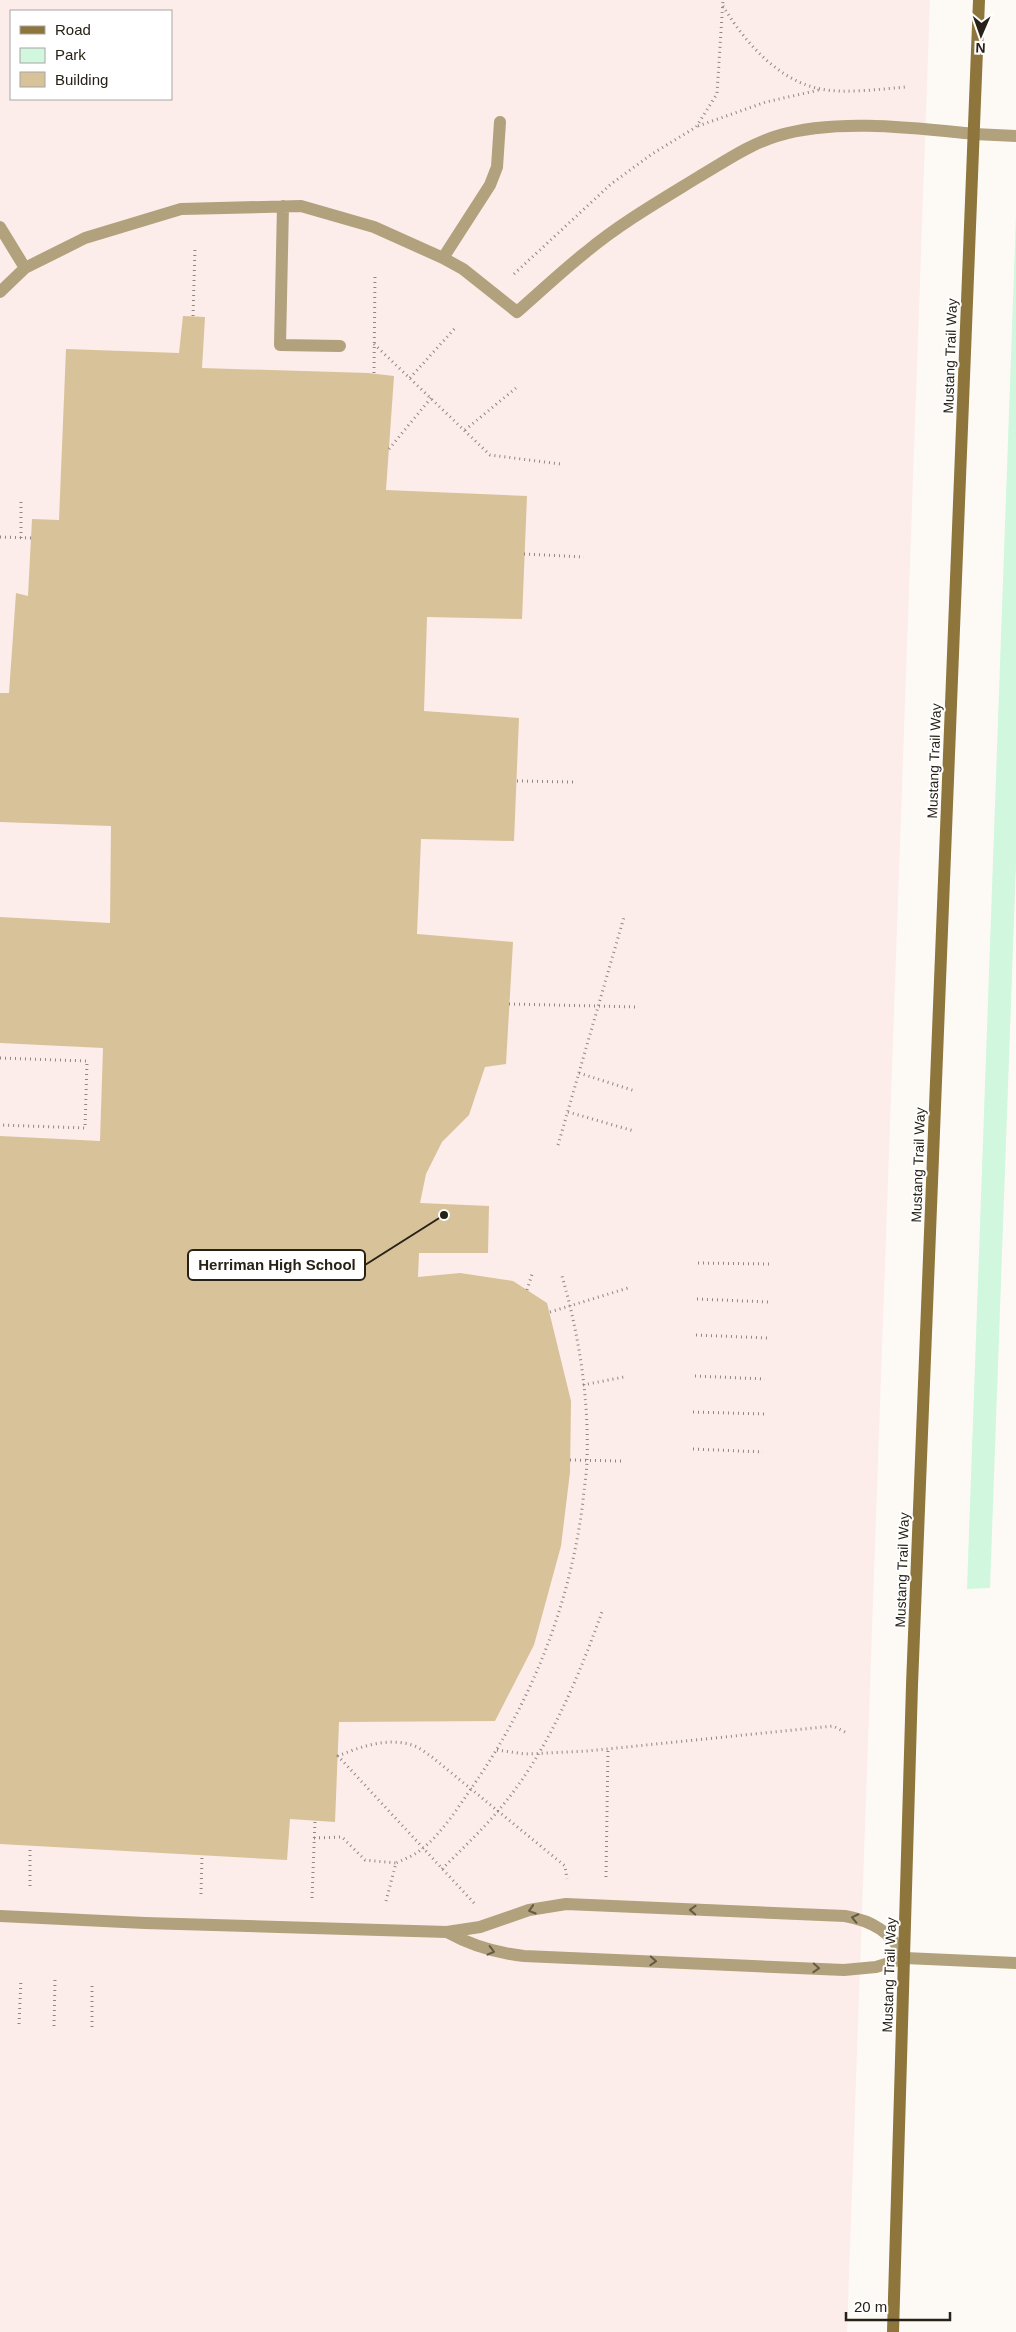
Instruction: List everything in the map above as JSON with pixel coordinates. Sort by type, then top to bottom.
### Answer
[{"type":"main road","name":"Mustang Trail Way","points":[[892,2332],[915,1626],[979,0]]},
{"type":"street","points":[[443,258],[490,185],[497,167],[500,122]]},
{"type":"street","points":[[0,292],[25,268],[85,238],[180,209],[301,206],[374,228],[443,258],[463,269],[517,312],[587,251],[648,208],[737,154],[777,136],[818,129],[865,126],[1016,136]]},
{"type":"street","points":[[283,206],[280,345],[340,346]]},
{"type":"street","points":[[0,227],[25,268]]},
{"type":"street","points":[[0,1916],[447,1932],[480,1927],[529,1910],[566,1904],[845,1916],[862,1919],[877,1925],[898,1945],[904,1958]]},
{"type":"street","points":[[447,1932],[486,1950],[524,1956],[844,1970],[876,1967],[904,1958],[1016,1963]]},
{"type":"path","points":[[696,127],[717,94],[722,0]]},
{"type":"path","points":[[722,5],[734,25],[772,64],[803,84],[822,90]]},
{"type":"path","points":[[514,274],[611,184],[652,154],[696,127],[766,102],[822,90],[906,87]]},
{"type":"path","points":[[194,316],[195,248]]},
{"type":"path","points":[[374,373],[375,274]]},
{"type":"path","points":[[410,378],[456,327]]},
{"type":"path","points":[[374,344],[490,455],[560,464]]},
{"type":"path","points":[[464,430],[516,388]]},
{"type":"path","points":[[389,449],[431,398]]},
{"type":"path","points":[[21,501],[21,538]]},
{"type":"path","points":[[0,537],[31,538]]},
{"type":"path","points":[[524,554],[584,557]]},
{"type":"path","points":[[517,781],[573,782]]},
{"type":"path","points":[[558,1145],[624,917]]},
{"type":"path","points":[[509,1004],[638,1007]]},
{"type":"path","points":[[0,1058],[87,1061],[85,1128],[0,1125]]},
{"type":"path","points":[[579,1073],[635,1091]]},
{"type":"path","points":[[568,1112],[634,1131]]},
{"type":"path","points":[[698,1263],[770,1264]]},
{"type":"path","points":[[527,1290],[533,1271]]},
{"type":"path","points":[[314,1838],[342,1837],[365,1860],[396,1864],[423,1848],[454,1813],[471,1789],[497,1750],[534,1682],[556,1622],[578,1540],[588,1460],[583,1385],[570,1304],[562,1276]]},
{"type":"path","points":[[550,1312],[570,1304],[628,1288]]},
{"type":"path","points":[[697,1299],[768,1302]]},
{"type":"path","points":[[696,1335],[767,1338]]},
{"type":"path","points":[[695,1376],[766,1379]]},
{"type":"path","points":[[583,1385],[624,1377]]},
{"type":"path","points":[[694,1412],[764,1414]]},
{"type":"path","points":[[693,1449],[763,1452]]},
{"type":"path","points":[[570,1460],[621,1461]]},
{"type":"path","points":[[442,1869],[498,1810],[539,1753],[566,1700],[602,1609]]},
{"type":"path","points":[[497,1750],[512,1753],[586,1751],[833,1726],[847,1733]]},
{"type":"path","points":[[475,1903],[338,1756],[384,1742],[412,1745],[432,1757],[565,1866],[567,1887]]},
{"type":"path","points":[[606,1877],[608,1748]]},
{"type":"path","points":[[312,1898],[315,1820]]},
{"type":"path","points":[[30,1846],[30,1886]]},
{"type":"path","points":[[201,1894],[202,1855]]},
{"type":"path","points":[[386,1901],[396,1864]]},
{"type":"path","points":[[18,2024],[21,1979]]},
{"type":"path","points":[[54,2026],[55,1980]]},
{"type":"path","points":[[92,1982],[92,2027]]},
{"type":"shaded area","points":[[0,0],[930,0],[847,2332],[0,2332]]},
{"type":"green space","points":[[1016,216],[1016,863],[990,1588],[967,1589]]},
{"type":"building","points":[[183,316],[205,317],[202,368],[368,373],[394,376],[386,490],[527,496],[522,619],[427,617],[424,711],[519,718],[514,841],[421,839],[417,934],[513,942],[506,1064],[485,1067],[469,1115],[442,1142],[426,1174],[420,1203],[489,1206],[488,1253],[419,1253],[418,1277],[460,1273],[513,1281],[547,1303],[571,1401],[570,1472],[561,1546],[534,1645],[495,1721],[339,1722],[335,1822],[290,1819],[287,1860],[0,1844],[0,1136],[100,1141],[103,1048],[0,1043],[0,917],[110,923],[111,826],[0,822],[0,693],[9,693],[16,593],[28,596],[32,519],[59,520],[66,349],[179,353]]},
{"type":"place","name":"Herriman High School","points":[[444,1215]]}]
